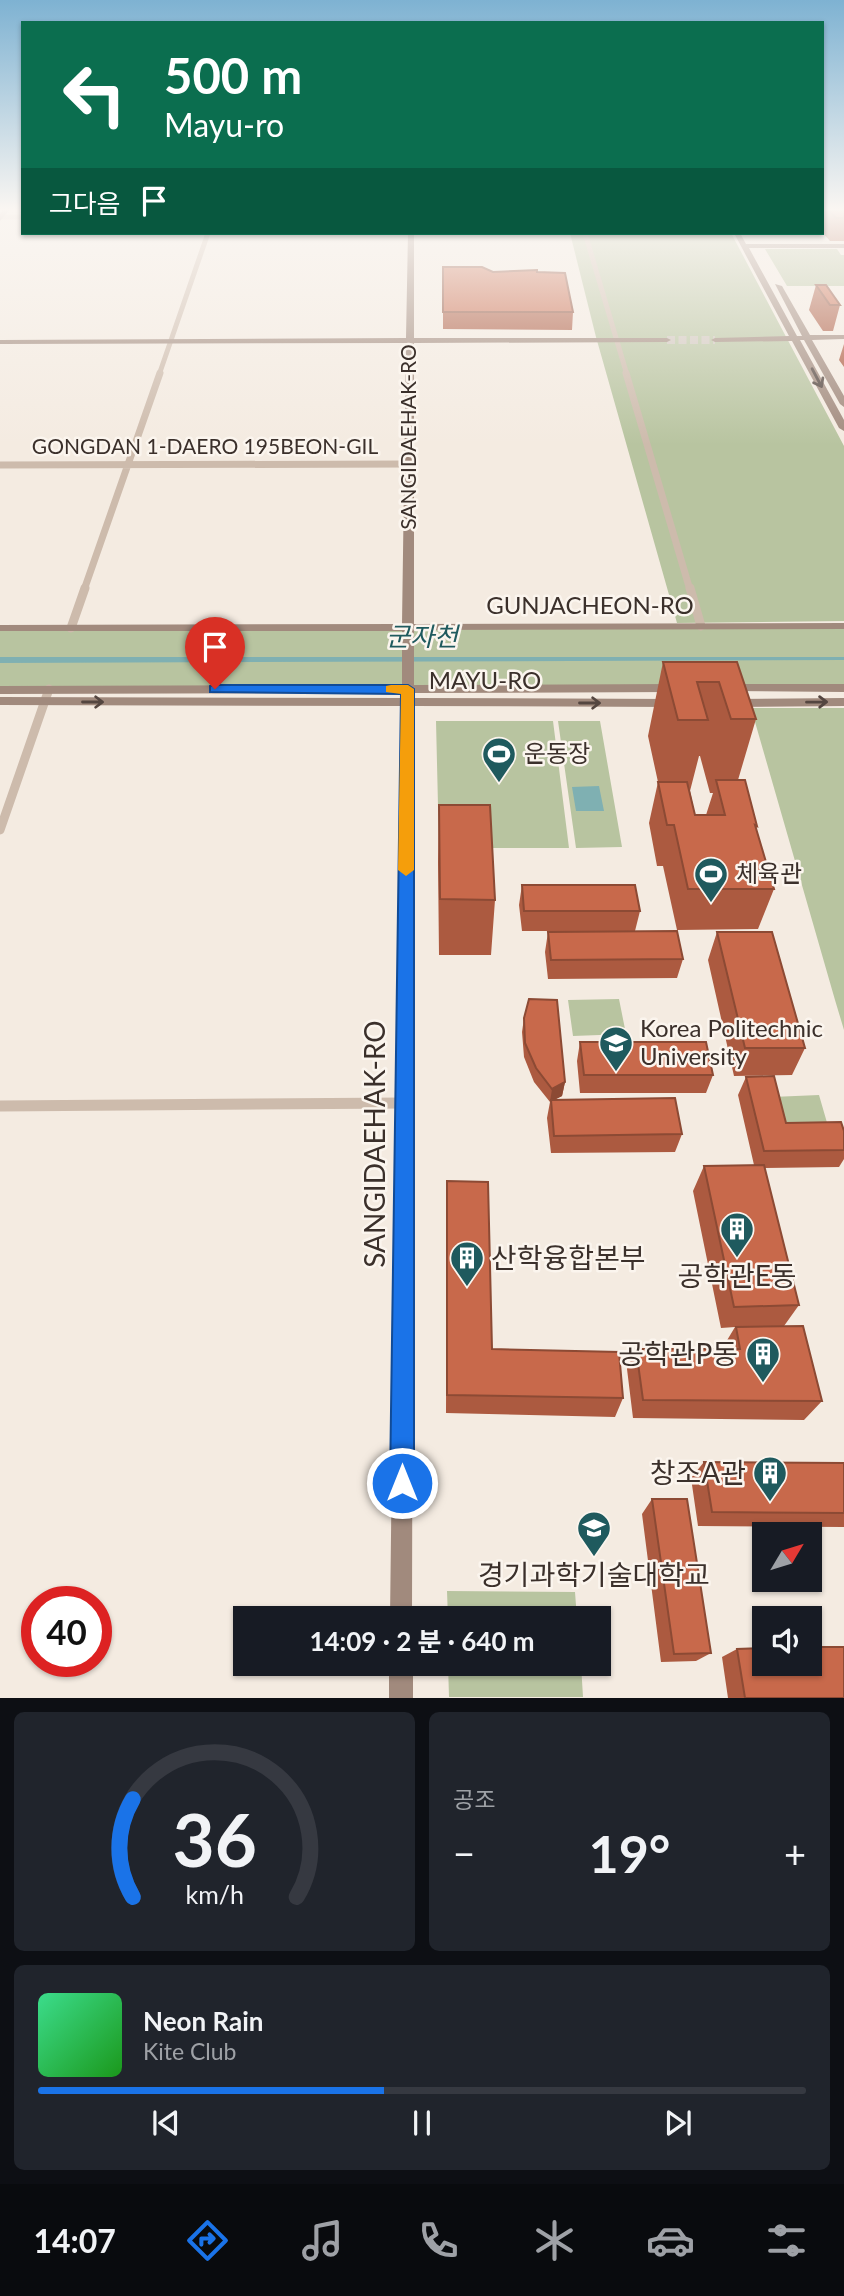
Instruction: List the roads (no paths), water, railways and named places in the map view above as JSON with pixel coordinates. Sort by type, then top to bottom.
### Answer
[{"type":"street","points":[[71,628],[189,286]]},
{"type":"street","name":"SANGIDAEHAK-RO","points":[[401,1606],[411,286]]},
{"type":"street","points":[[601,286],[701,626]]},
{"type":"street","points":[[769,286],[844,428]]},
{"type":"street","points":[[774,286],[844,404]]},
{"type":"street","points":[[809,341],[844,337]]},
{"type":"street","points":[[715,340],[844,344]]},
{"type":"street","points":[[0,342],[667,341]]},
{"type":"street","name":"GONGDAN 1-DAERO 195BEON-GIL","points":[[0,466],[409,464]]},
{"type":"street","name":"GUNJACHEON-RO","points":[[0,628],[844,626]]},
{"type":"street","name":"MAYU-RO","points":[[407,696],[694,688]]},
{"type":"street","points":[[721,688],[844,688]]},
{"type":"street","name":"MAYU-RO","points":[[0,690],[47,695],[407,696],[688,703]]},
{"type":"street","points":[[0,830],[47,695]]},
{"type":"street","name":"MAYU-RO","points":[[0,701],[47,695]]},
{"type":"street","points":[[714,703],[844,702]]},
{"type":"street","points":[[0,1106],[405,1103]]},
{"type":"street","points":[[401,1676],[401,1698]]},
{"type":"water","points":[[0,657],[844,657],[844,660],[0,663]]},
{"type":"water","points":[[599,786],[604,811],[576,811],[572,787]]},
{"type":"tunnel","points":[[667,340],[715,340]]},
{"type":"place","name":"운동장","points":[[499,784]]},
{"type":"place","name":"체육관","points":[[711,904]]},
{"type":"place","name":"Korea Politechnic University","points":[[616,1073]]},
{"type":"place","name":"공학관E동","points":[[737,1259]]},
{"type":"place","name":"산학융합본부","points":[[467,1288]]},
{"type":"place","name":"공학관P동","points":[[763,1384]]},
{"type":"place","name":"창조A관","points":[[770,1503]]},
{"type":"place","name":"경기과학기술대학교","points":[[594,1558]]},
{"type":"water label","name":"군자천","points":[[422,637]]}]
